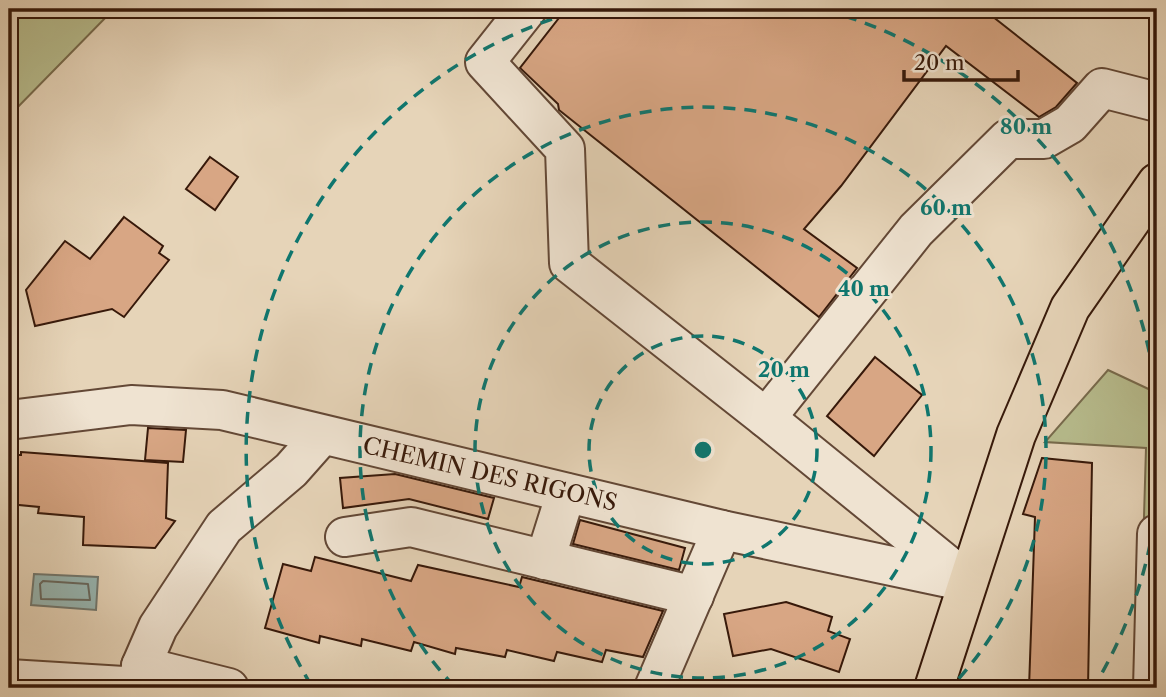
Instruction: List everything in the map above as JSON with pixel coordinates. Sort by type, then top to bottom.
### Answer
[{"type":"main road","points":[[934,688],[1016,435],[1070,308],[1157,183]]},
{"type":"street","points":[[527,9],[485,61],[565,149],[569,263],[766,418],[967,582]]},
{"type":"street","points":[[766,418],[916,230],[1008,139],[1044,139],[1070,124],[1102,88],[1157,102]]},
{"type":"street","name":"CHEMIN DES RIGONS","points":[[9,420],[131,405],[222,410],[722,530],[967,582]]},
{"type":"street","points":[[140,680],[158,627],[224,527],[291,470],[322,435]]},
{"type":"street","points":[[545,560],[566,493]]},
{"type":"street","points":[[345,537],[411,527],[694,596]]},
{"type":"street","points":[[654,688],[722,530]]},
{"type":"street","points":[[1153,688],[1157,534]]},
{"type":"street","points":[[9,679],[140,680],[229,688]]},
{"type":"green space","points":[[9,9],[114,9],[9,116]]},
{"type":"green space","points":[[1108,370],[1157,393],[1157,688],[1139,688],[1146,448],[1045,442]]},
{"type":"water","points":[[34,574],[98,577],[96,610],[31,605]]},
{"type":"building","points":[[566,9],[983,9],[1077,83],[1056,107],[1039,117],[946,46],[841,186],[804,229],[857,268],[819,317],[559,110],[558,104],[520,68]]},
{"type":"building","points":[[210,157],[238,177],[215,210],[186,189]]},
{"type":"building","points":[[124,217],[163,246],[159,253],[169,260],[124,317],[112,309],[35,326],[26,290],[65,241],[90,259]]},
{"type":"building","points":[[875,357],[922,395],[874,456],[827,416]]},
{"type":"building","points":[[148,428],[186,430],[183,462],[145,460]]},
{"type":"building","points":[[21,452],[168,463],[166,518],[175,521],[155,548],[83,545],[84,517],[38,513],[39,507],[9,504],[9,455],[21,455]]},
{"type":"building","points":[[1042,458],[1092,463],[1088,688],[1029,688],[1035,517],[1023,514]]},
{"type":"building","points":[[395,474],[494,498],[488,519],[409,499],[343,508],[340,478]]},
{"type":"building","points":[[580,520],[685,548],[679,570],[573,544]]},
{"type":"building","points":[[315,557],[411,581],[418,565],[519,587],[522,577],[663,611],[643,657],[606,650],[602,662],[557,652],[554,661],[507,650],[505,657],[456,648],[455,654],[414,642],[411,651],[362,639],[361,646],[320,636],[319,643],[265,628],[283,564],[311,571]]},
{"type":"building","points":[[786,602],[832,617],[828,631],[850,639],[839,672],[771,649],[733,656],[724,614]]}]
